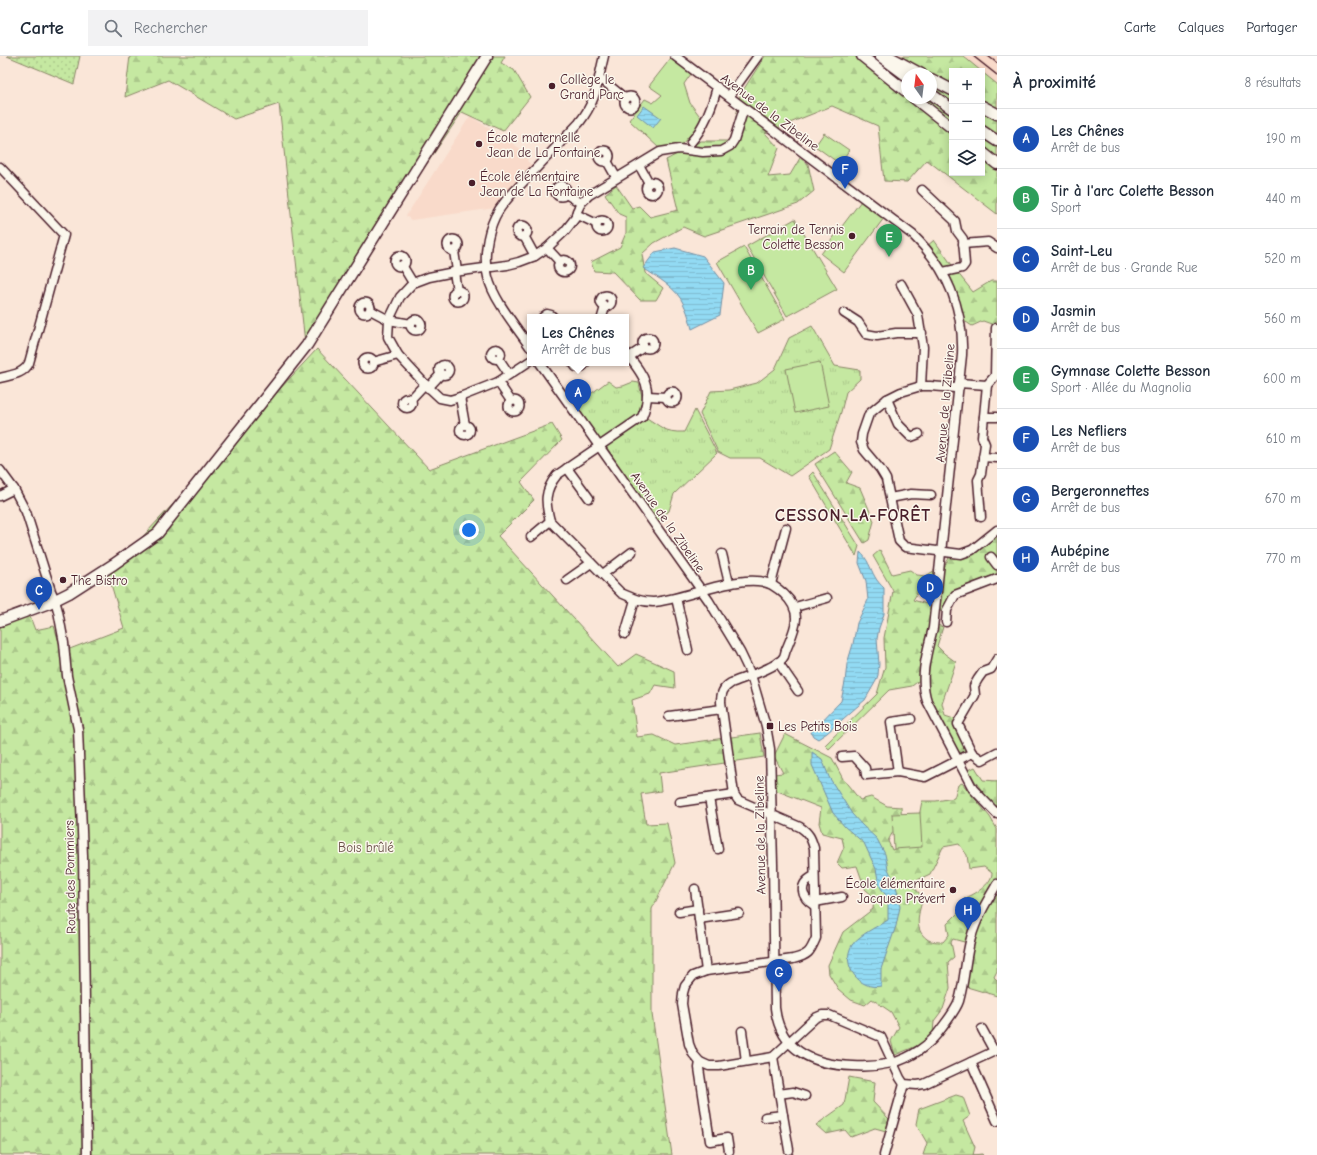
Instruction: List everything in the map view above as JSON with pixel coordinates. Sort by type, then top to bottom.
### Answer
[{"type":"main road","points":[[0,621],[49,603],[69,593],[158,533],[307,345],[487,56]]},
{"type":"main road","points":[[862,56],[901,87]]},
{"type":"main road","points":[[880,56],[901,72]]},
{"type":"main road","points":[[888,56],[910,68]]},
{"type":"main road","points":[[937,82],[949,88]]},
{"type":"main road","points":[[937,98],[949,107]]},
{"type":"main road","points":[[922,104],[949,126]]},
{"type":"main road","points":[[985,108],[997,114]]},
{"type":"main road","points":[[985,133],[997,142]]},
{"type":"main road","points":[[985,154],[997,164]]},
{"type":"street","points":[[527,342],[497,297],[488,277],[486,268],[487,245],[495,216],[508,198],[587,113],[595,95],[604,56]]},
{"type":"street","name":"Avenue de la Zibeline","points":[[675,56],[729,96],[743,111],[913,235],[930,253],[943,272],[954,296],[962,326],[963,349],[933,628],[925,660],[924,690],[927,701],[973,789],[997,814]]},
{"type":"street","points":[[729,96],[755,57]]},
{"type":"street","points":[[600,78],[626,99]]},
{"type":"street","points":[[691,142],[696,137],[705,120],[717,87]]},
{"type":"street","points":[[527,363],[498,382],[450,400],[440,398],[398,355],[388,337],[390,320],[400,297],[413,283],[429,277],[519,262],[535,256],[547,248],[565,232],[576,217],[581,203],[594,191],[660,152],[679,149],[703,152],[721,151],[730,146],[734,140],[743,111]]},
{"type":"street","points":[[607,161],[616,178]]},
{"type":"street","points":[[639,164],[649,183]]},
{"type":"street","points":[[0,166],[64,235],[27,368],[0,378]]},
{"type":"street","points":[[922,190],[955,221],[957,231],[963,238],[965,264],[962,268],[943,272]]},
{"type":"street","points":[[566,194],[581,203]]},
{"type":"street","points":[[576,214],[597,224]]},
{"type":"street","points":[[524,236],[535,256]]},
{"type":"street","points":[[963,244],[988,242],[997,248]]},
{"type":"street","points":[[547,248],[560,262]]},
{"type":"street","points":[[454,251],[457,291]]},
{"type":"street","points":[[402,265],[413,283]]},
{"type":"street","points":[[901,284],[918,315],[922,333],[923,347],[921,386]]},
{"type":"street","points":[[603,314],[605,306]]},
{"type":"street","points":[[370,310],[390,320],[411,324]]},
{"type":"street","points":[[844,313],[858,322],[866,334],[878,336],[896,333],[922,333]]},
{"type":"street","points":[[981,517],[978,480],[981,474],[983,457],[984,444],[982,437],[988,385],[996,376],[996,328]]},
{"type":"street","points":[[629,356],[644,347]]},
{"type":"street","points":[[373,362],[398,355]]},
{"type":"street","points":[[499,359],[509,374]]},
{"type":"street","points":[[629,359],[636,365],[644,378],[648,396],[642,417],[557,475],[551,483],[546,495],[546,508],[550,521],[621,592],[635,600],[652,602],[676,598],[729,583],[747,581],[771,584],[788,597],[795,607],[796,619],[794,631],[783,658],[773,666],[731,683],[725,687],[721,693],[734,794],[738,800],[772,814],[800,827],[807,832],[811,838],[814,848],[814,876],[808,879],[804,885],[803,894],[807,901],[815,904],[842,897]]},
{"type":"street","name":"Avenue de la Zibeline","points":[[542,366],[725,626],[752,675],[769,742],[772,814],[774,994],[776,1016],[782,1034],[788,1042],[802,1054],[825,1063],[844,1066],[874,1066],[894,1062],[919,1051],[941,1030],[958,1002],[966,970],[971,937],[984,906],[997,884]]},
{"type":"street","points":[[410,399],[441,374]]},
{"type":"street","points":[[498,382],[511,401]]},
{"type":"street","points":[[988,385],[959,385],[955,388],[921,386],[901,392],[887,399],[869,414],[862,434],[861,442],[864,450],[880,469],[886,479],[899,541],[903,546],[912,549],[961,554],[972,550],[997,530]]},
{"type":"street","points":[[648,396],[666,397]]},
{"type":"street","points":[[460,397],[465,425]]},
{"type":"street","points":[[887,399],[898,424],[911,437],[919,434]]},
{"type":"street","points":[[984,417],[997,417]]},
{"type":"street","points":[[983,457],[997,458]]},
{"type":"street","points":[[567,468],[589,498]]},
{"type":"street","name":"Route des Pommiers","points":[[0,470],[14,489],[26,512],[55,600],[64,643],[67,676],[78,729],[83,856],[87,1155]]},
{"type":"street","points":[[0,496],[14,489]]},
{"type":"street","points":[[890,498],[911,494],[931,495]]},
{"type":"street","points":[[531,537],[550,521]]},
{"type":"street","points":[[771,584],[786,528]]},
{"type":"street","points":[[603,574],[632,552]]},
{"type":"street","points":[[722,554],[729,583]]},
{"type":"street","points":[[991,557],[997,565]]},
{"type":"street","points":[[567,580],[591,563]]},
{"type":"street","points":[[946,622],[947,610],[954,595],[997,579]]},
{"type":"street","points":[[676,598],[688,650]]},
{"type":"street","points":[[795,607],[827,598]]},
{"type":"street","points":[[625,634],[635,600]]},
{"type":"street","points":[[997,660],[991,669],[982,672],[974,686],[975,695],[958,724],[972,753],[982,760],[997,752]]},
{"type":"street","points":[[778,662],[798,691]]},
{"type":"street","points":[[669,716],[722,709]]},
{"type":"street","points":[[898,772],[892,722],[911,719]]},
{"type":"street","points":[[842,757],[854,756],[865,768],[866,776],[898,772],[926,777],[972,753]]},
{"type":"street","points":[[680,802],[734,794]]},
{"type":"street","points":[[709,798],[718,849]]},
{"type":"street","points":[[695,889],[706,971]]},
{"type":"street","points":[[815,904],[816,938],[810,952],[803,957],[706,971],[694,976],[685,986],[682,1004],[689,1044],[693,1054],[700,1062],[709,1066],[719,1066],[773,1057],[815,1018],[822,1015],[829,1015],[881,1037],[904,1084],[884,1155]]},
{"type":"street","points":[[680,912],[698,909]]},
{"type":"street","points":[[699,919],[739,912]]},
{"type":"street","points":[[904,1084],[924,1084],[996,1051],[982,1028]]},
{"type":"street","points":[[742,1031],[746,1061]]},
{"type":"street","points":[[773,1057],[788,1150]]},
{"type":"street","points":[[700,1062],[699,1068],[710,1140],[727,1138],[729,1151]]},
{"type":"street","points":[[971,1062],[994,1107],[997,1121]]},
{"type":"street","points":[[779,1094],[793,1092],[805,1096]]},
{"type":"street","points":[[765,1118],[783,1114]]},
{"type":"shaded area","points":[[963,56],[997,56],[997,84],[985,74],[985,68],[978,68]]},
{"type":"shaded area","points":[[470,116],[530,155],[527,161],[533,166],[495,208],[411,220],[406,216]]},
{"type":"green space","points":[[7,56],[80,56],[74,84]]},
{"type":"green space","points":[[130,56],[505,56],[501,63],[514,70],[530,97],[503,131],[462,112],[305,343],[279,104],[234,119],[168,80],[125,97]]},
{"type":"green space","points":[[765,56],[963,56],[977,68],[949,68],[949,176],[985,176],[985,74],[997,84],[997,214],[927,160],[907,182],[884,181],[878,126],[832,106],[765,133],[779,148],[768,177],[790,175],[800,158],[808,164],[814,191],[798,204],[704,236],[683,227],[654,243],[642,254],[645,273],[663,288],[656,300],[640,300],[613,272],[594,271],[591,262],[620,247],[626,233],[626,217],[619,214],[605,194],[616,185],[632,208],[639,206],[650,217],[678,210],[666,160],[701,141],[732,141],[740,95]]},
{"type":"green space","points":[[671,58],[691,74],[684,84],[690,103],[702,119],[696,129],[681,145],[660,149],[629,120],[645,99],[653,103],[662,95],[649,86]]},
{"type":"green space","points":[[824,133],[849,150],[840,164],[815,146]]},
{"type":"green space","name":"Terrain de Tennis Colette Besson","points":[[861,201],[884,218],[844,272],[821,254]]},
{"type":"green space","points":[[795,219],[837,289],[787,316],[747,246]]},
{"type":"green space","points":[[934,240],[973,292],[991,281],[997,281],[997,326],[983,321],[972,326],[963,320],[926,247]]},
{"type":"green space","points":[[744,247],[785,319],[758,333],[717,262]]},
{"type":"green space","points":[[812,326],[835,366],[860,370],[860,379],[846,392],[829,449],[790,476],[760,458],[730,458],[718,452],[700,414],[711,391],[729,390],[757,383],[775,369],[789,338]]},
{"type":"green space","name":"Bois brûlé","points":[[317,349],[429,469],[552,424],[562,440],[521,482],[534,500],[498,536],[618,667],[636,654],[674,671],[675,688],[655,685],[650,694],[632,700],[637,737],[654,735],[675,745],[760,733],[764,757],[659,773],[661,791],[641,794],[646,824],[667,823],[675,863],[652,909],[652,1014],[672,1155],[0,1155],[0,624],[29,614],[35,630],[54,626],[62,652],[124,628],[108,574]]},
{"type":"green space","points":[[820,362],[829,406],[795,413],[786,369]]},
{"type":"green space","points":[[608,381],[616,387],[633,382],[639,383],[643,401],[640,414],[600,441],[576,405]]},
{"type":"green space","points":[[695,410],[717,453],[674,494],[669,511],[657,522],[605,445],[645,417],[667,430],[684,432]]},
{"type":"green space","points":[[834,451],[852,472],[846,483],[860,488],[874,521],[869,540],[864,543],[815,464]]},
{"type":"green space","points":[[813,472],[859,546],[856,556],[809,476]]},
{"type":"green space","points":[[997,533],[997,563],[995,565],[997,574],[958,589],[945,607],[944,612],[939,611],[942,571],[950,556],[966,556]]},
{"type":"green space","points":[[880,550],[892,574],[910,570],[917,575],[926,576],[935,570],[933,586],[919,590],[913,600],[933,606],[921,679],[912,686],[889,690],[829,749],[825,745],[877,694],[885,667],[884,638],[893,591],[873,556]]},
{"type":"green space","points":[[937,625],[943,627],[937,646],[956,662],[942,703],[945,715],[957,719],[968,752],[960,755],[926,692],[928,661]]},
{"type":"green space","points":[[785,734],[832,758],[843,779],[860,800],[871,797],[887,806],[901,807],[901,817],[888,841],[892,850],[906,844],[917,827],[922,801],[936,801],[954,798],[958,785],[962,783],[990,817],[997,829],[997,880],[964,942],[953,939],[951,942],[954,957],[948,962],[950,988],[943,1009],[934,1021],[933,1034],[919,1045],[895,1055],[891,1041],[899,1027],[891,1012],[872,999],[865,1005],[851,1000],[838,989],[829,974],[828,965],[843,932],[873,909],[874,897],[865,889],[857,866],[842,868],[837,863],[844,847],[842,838],[822,833],[819,823],[821,808],[775,790],[774,774],[783,773],[774,756]],"holes":[[[959,844],[967,855],[969,869],[984,867],[992,873],[991,877],[986,885],[965,898],[960,911],[947,924],[949,935],[943,942],[929,940],[920,930],[918,920],[923,898],[911,883],[930,874],[943,847]]]},
{"type":"green space","points":[[975,767],[983,780],[997,781],[997,811],[974,780],[969,770]]},
{"type":"green space","points":[[920,813],[922,847],[894,849],[892,814]]},
{"type":"green space","points":[[997,894],[997,971],[994,977],[997,980],[997,996],[967,987],[973,940],[986,912]]},
{"type":"green space","points":[[849,1077],[875,1082],[873,1102],[889,1119],[886,1131],[875,1128],[851,1137],[845,1130],[826,1134],[816,1125],[844,1105]]},
{"type":"green space","points":[[956,1095],[963,1097],[970,1116],[963,1121],[975,1147],[973,1155],[923,1155],[927,1143],[916,1124],[919,1109]]},
{"type":"water","points":[[644,106],[661,118],[653,128],[637,115]]},
{"type":"water","points":[[675,248],[703,256],[724,283],[720,315],[692,329],[689,317],[677,293],[643,268],[655,252]]},
{"type":"water","points":[[860,552],[867,561],[877,580],[884,588],[884,614],[877,639],[879,664],[878,675],[865,700],[818,739],[813,736],[811,732],[841,701],[847,664],[857,623],[868,600],[866,581],[859,563]]},
{"type":"water","points":[[812,752],[822,759],[829,777],[852,814],[877,839],[885,854],[888,869],[896,885],[900,907],[896,926],[881,969],[881,986],[866,985],[854,975],[850,968],[849,953],[855,941],[888,920],[888,899],[879,885],[876,869],[864,843],[845,827],[833,813],[812,765]]},
{"type":"railway","points":[[973,56],[997,75]]},
{"type":"railway","points":[[988,56],[997,63]]},
{"type":"place","name":"Collège le Grand Parc","points":[[552,86]]},
{"type":"place","name":"École maternelle Jean de La Fontaine","points":[[479,144]]},
{"type":"place","name":"École élémentaire Jean de La Fontaine","points":[[472,183]]},
{"type":"place","name":"Les Nefliers","points":[[845,189]]},
{"type":"place","name":"Terrain de Tennis Colette Besson","points":[[852,236]]},
{"type":"place","name":"Gymnase Colette Besson","points":[[889,257]]},
{"type":"place","name":"Tir à l'arc Colette Besson","points":[[751,290]]},
{"type":"place","name":"Les Chênes","points":[[578,412]]},
{"type":"place","name":"The Bistro","points":[[63,580]]},
{"type":"place","name":"Jasmin","points":[[930,607]]},
{"type":"place","name":"Saint-Leu","points":[[39,610]]},
{"type":"place","name":"Les Petits Bois","points":[[770,726]]},
{"type":"place","name":"École élémentaire Jacques Prévert","points":[[953,890]]},
{"type":"place","name":"Aubépine","points":[[968,930]]},
{"type":"place","name":"Bergeronnettes","points":[[779,992]]},
{"type":"district","name":"CESSON-LA-FORÊT","points":[[853,515]]}]
